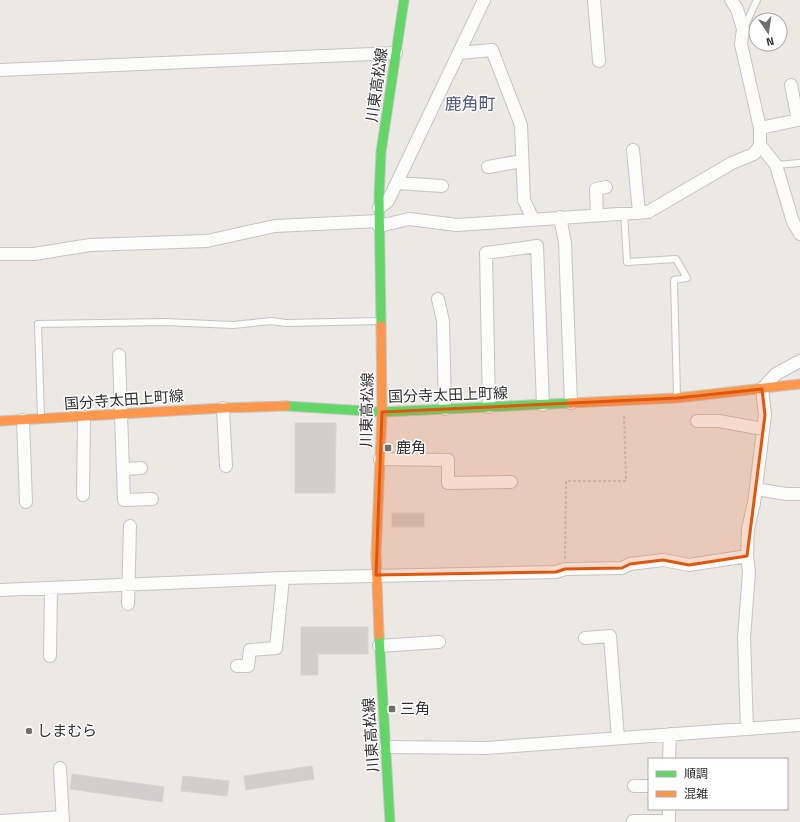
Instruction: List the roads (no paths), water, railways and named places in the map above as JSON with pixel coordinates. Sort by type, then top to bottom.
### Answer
[{"type":"main road","name":"川東高松線","points":[[390,822],[376,575],[382,412],[379,208],[381,152],[404,0]]},
{"type":"main road","name":"国分寺太田上町線","points":[[0,421],[223,408],[302,406],[382,412],[571,404],[677,398],[800,384]]},
{"type":"street","points":[[379,208],[388,201],[484,0]]},
{"type":"street","points":[[594,0],[600,61]]},
{"type":"street","points":[[0,254],[34,254],[90,245],[207,241],[275,226],[379,223],[409,218],[457,225],[648,212],[659,207],[732,163],[754,154],[760,145],[760,128],[741,44],[743,29],[737,9],[731,0]]},
{"type":"street","points":[[459,53],[492,50],[521,124],[524,200],[533,219]]},
{"type":"street","points":[[0,70],[396,53]]},
{"type":"street","points":[[760,128],[798,120],[791,85]]},
{"type":"street","points":[[760,145],[776,165],[793,222],[800,234]]},
{"type":"street","points":[[633,150],[639,213]]},
{"type":"street","points":[[488,167],[522,161]]},
{"type":"street","points":[[397,183],[442,186]]},
{"type":"street","points":[[597,215],[596,189],[606,187]]},
{"type":"street","points":[[560,217],[565,243],[571,404]]},
{"type":"street","points":[[489,407],[486,253],[537,246],[542,405]]},
{"type":"street","points":[[438,299],[442,321],[445,409]]},
{"type":"street","points":[[119,355],[124,500],[152,499]]},
{"type":"street","points":[[748,729],[744,638],[749,572],[747,556],[748,529],[756,489],[764,429],[765,415],[762,389],[776,374],[800,361]]},
{"type":"street","points":[[223,408],[226,466]]},
{"type":"street","points":[[83,495],[84,417]]},
{"type":"street","points":[[23,420],[26,502]]},
{"type":"street","points":[[697,421],[719,421],[764,429]]},
{"type":"street","points":[[380,458],[448,460],[448,483],[511,482]]},
{"type":"street","points":[[123,469],[141,468]]},
{"type":"street","points":[[756,489],[786,494],[800,494]]},
{"type":"street","points":[[128,604],[130,526]]},
{"type":"street","points":[[0,590],[283,578],[556,572],[565,569],[622,568],[630,564],[663,560],[689,565],[747,556]]},
{"type":"street","points":[[236,666],[248,666],[250,650],[276,648],[283,578]]},
{"type":"street","points":[[50,656],[51,588]]},
{"type":"street","points":[[585,638],[610,636],[618,738]]},
{"type":"street","points":[[379,646],[439,642]]},
{"type":"street","points":[[386,747],[486,748],[800,725]]},
{"type":"street","points":[[669,758],[670,734]]},
{"type":"street","points":[[0,821],[63,819],[60,768]]},
{"type":"street","points":[[634,786],[648,786]]},
{"type":"street","points":[[633,821],[669,822],[669,810]]},
{"type":"lane","points":[[743,29],[757,0]]},
{"type":"lane","points":[[776,165],[800,164]]},
{"type":"lane","points":[[624,214],[627,262],[676,259],[687,278],[674,280],[677,398]]},
{"type":"lane","points":[[41,419],[38,324],[165,322],[233,325],[272,321],[307,323],[381,321]]},
{"type":"place","name":"鹿角","points":[[388,448]]},
{"type":"place","name":"三角","points":[[392,709]]},
{"type":"place","name":"しまむら","points":[[29,731]]},
{"type":"district","name":"鹿角町","points":[[470,104]]}]
